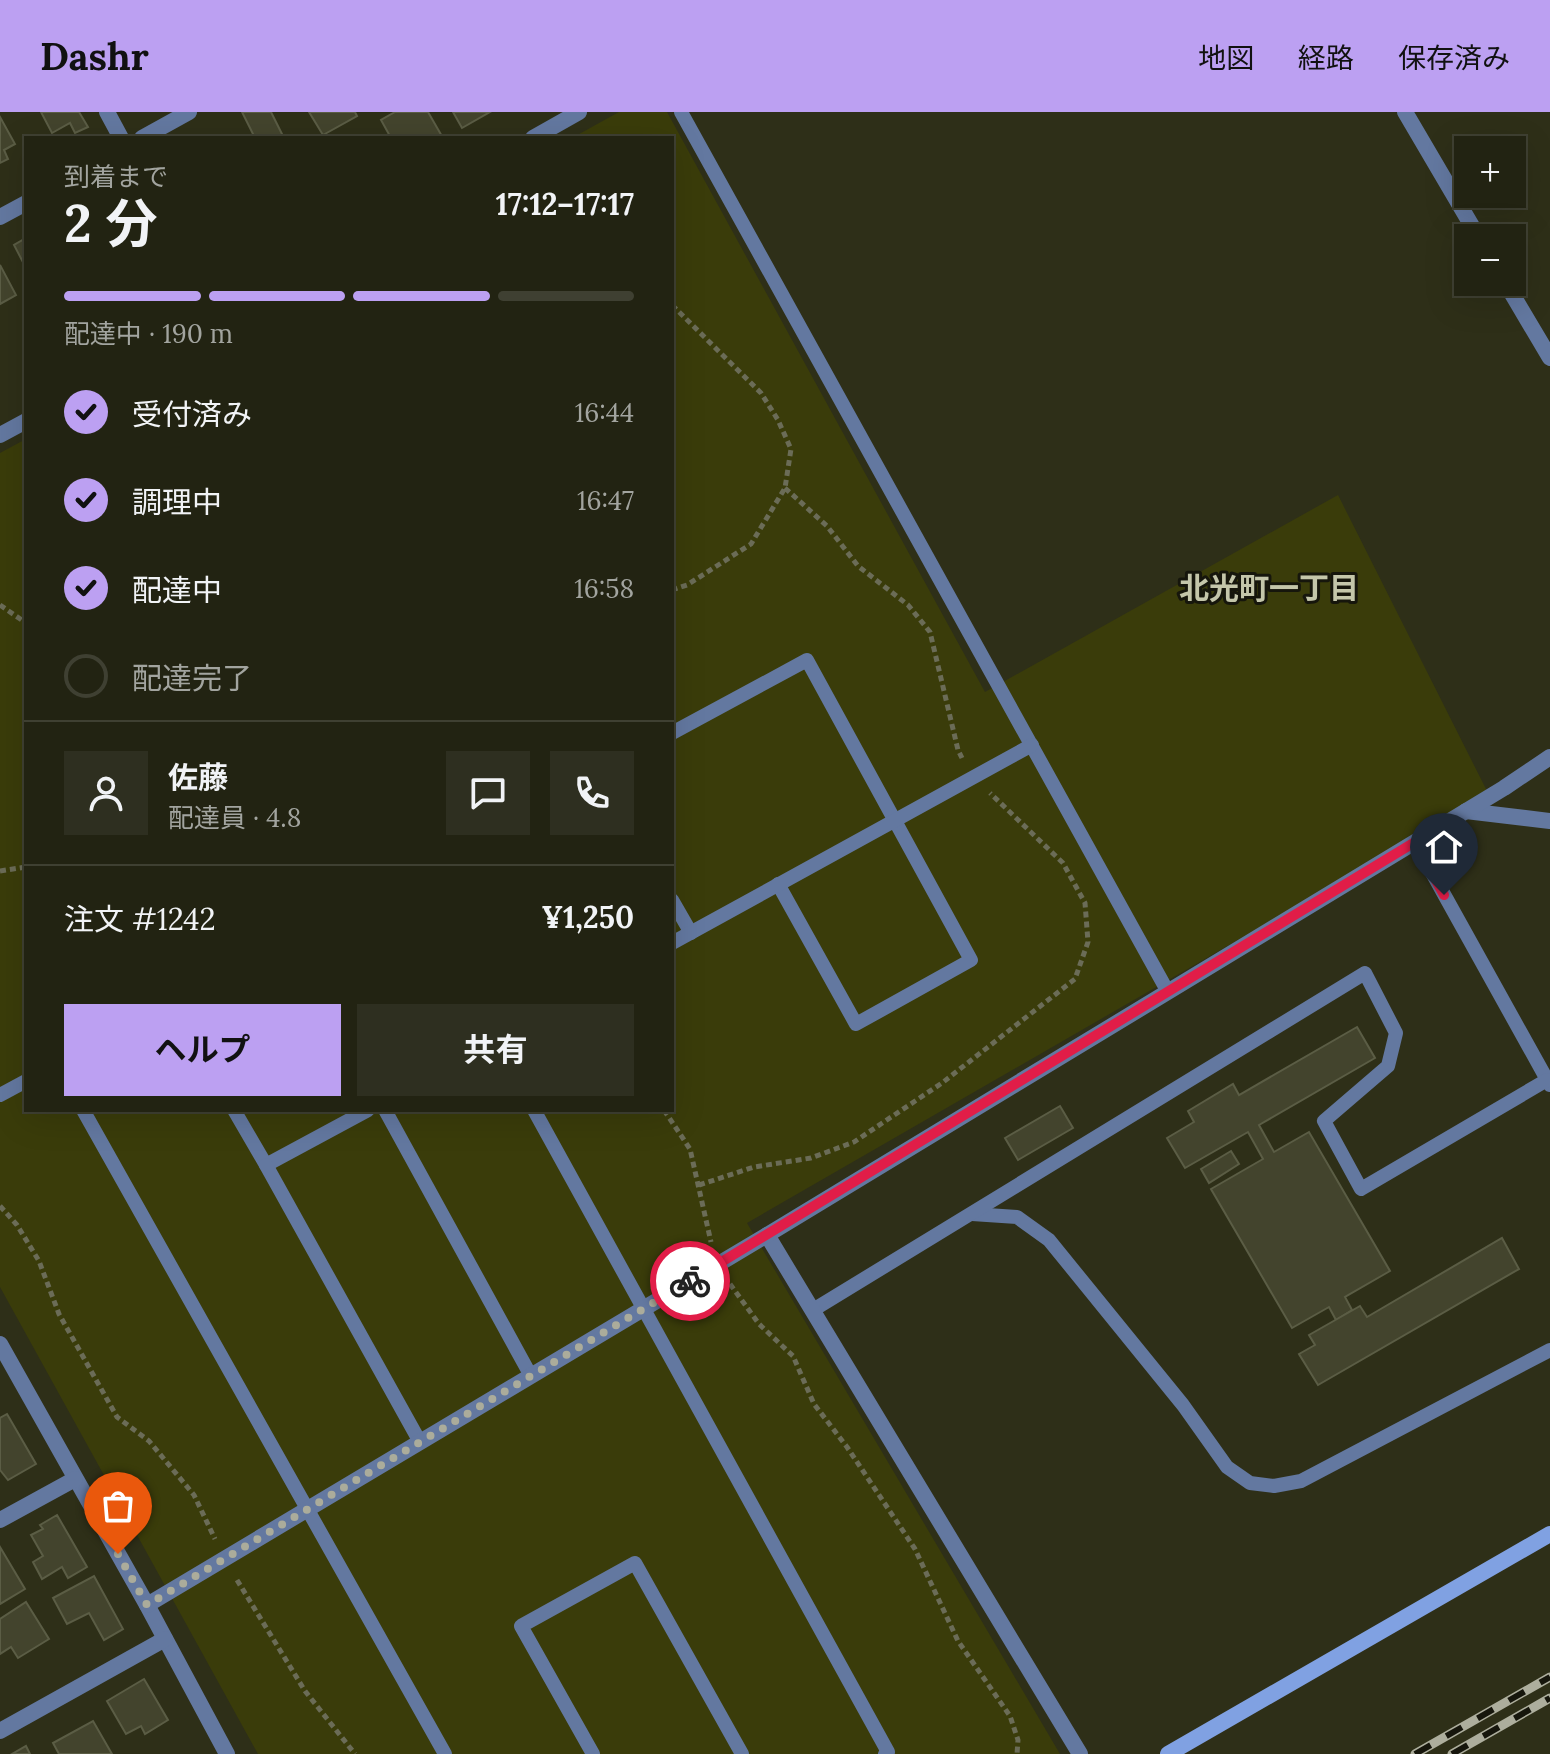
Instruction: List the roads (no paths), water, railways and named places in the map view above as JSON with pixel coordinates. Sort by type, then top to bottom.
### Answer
[{"type":"street","points":[[107,112],[120,136]]},
{"type":"street","points":[[146,136],[189,112]]},
{"type":"street","points":[[537,136],[579,112]]},
{"type":"street","points":[[1405,112],[1471,224]]},
{"type":"street","points":[[0,217],[24,204]]},
{"type":"street","points":[[1513,296],[1550,358]]},
{"type":"street","points":[[0,435],[24,422]]},
{"type":"street","points":[[147,1605],[767,1235],[1550,757]]},
{"type":"street","points":[[1466,811],[1550,821]]},
{"type":"street","points":[[767,1235],[1080,1754]]},
{"type":"street","points":[[0,1344],[227,1754]]},
{"type":"street","points":[[0,1520],[75,1479]]},
{"type":"street","points":[[1168,1754],[1550,1534]]},
{"type":"street","points":[[0,1731],[165,1639]]},
{"type":"lane","points":[[681,112],[1168,992]]},
{"type":"lane","points":[[674,732],[807,660],[971,960],[856,1024],[778,884]]},
{"type":"lane","points":[[674,942],[1032,745]]},
{"type":"lane","points":[[813,1310],[1365,973],[1396,1033],[1388,1066],[1324,1121],[1361,1189],[1548,1082],[1415,842]]},
{"type":"lane","points":[[674,903],[691,933]]},
{"type":"lane","points":[[0,1095],[24,1082]]},
{"type":"lane","points":[[84,1112],[445,1754]]},
{"type":"lane","points":[[235,1112],[420,1442]]},
{"type":"lane","points":[[266,1165],[364,1112]]},
{"type":"lane","points":[[386,1112],[531,1376]]},
{"type":"lane","points":[[535,1112],[888,1752],[885,1754]]},
{"type":"lane","points":[[971,1214],[1017,1217],[1049,1240],[1183,1405],[1227,1467],[1250,1483],[1274,1486],[1301,1481],[1550,1350]]},
{"type":"lane","points":[[593,1754],[521,1626],[635,1563],[742,1754]]},
{"type":"railway","points":[[1415,1754],[1550,1677]]},
{"type":"railway","points":[[1452,1754],[1550,1698]]},
{"type":"district","name":"北光町一丁目","points":[[1269,588]]}]
